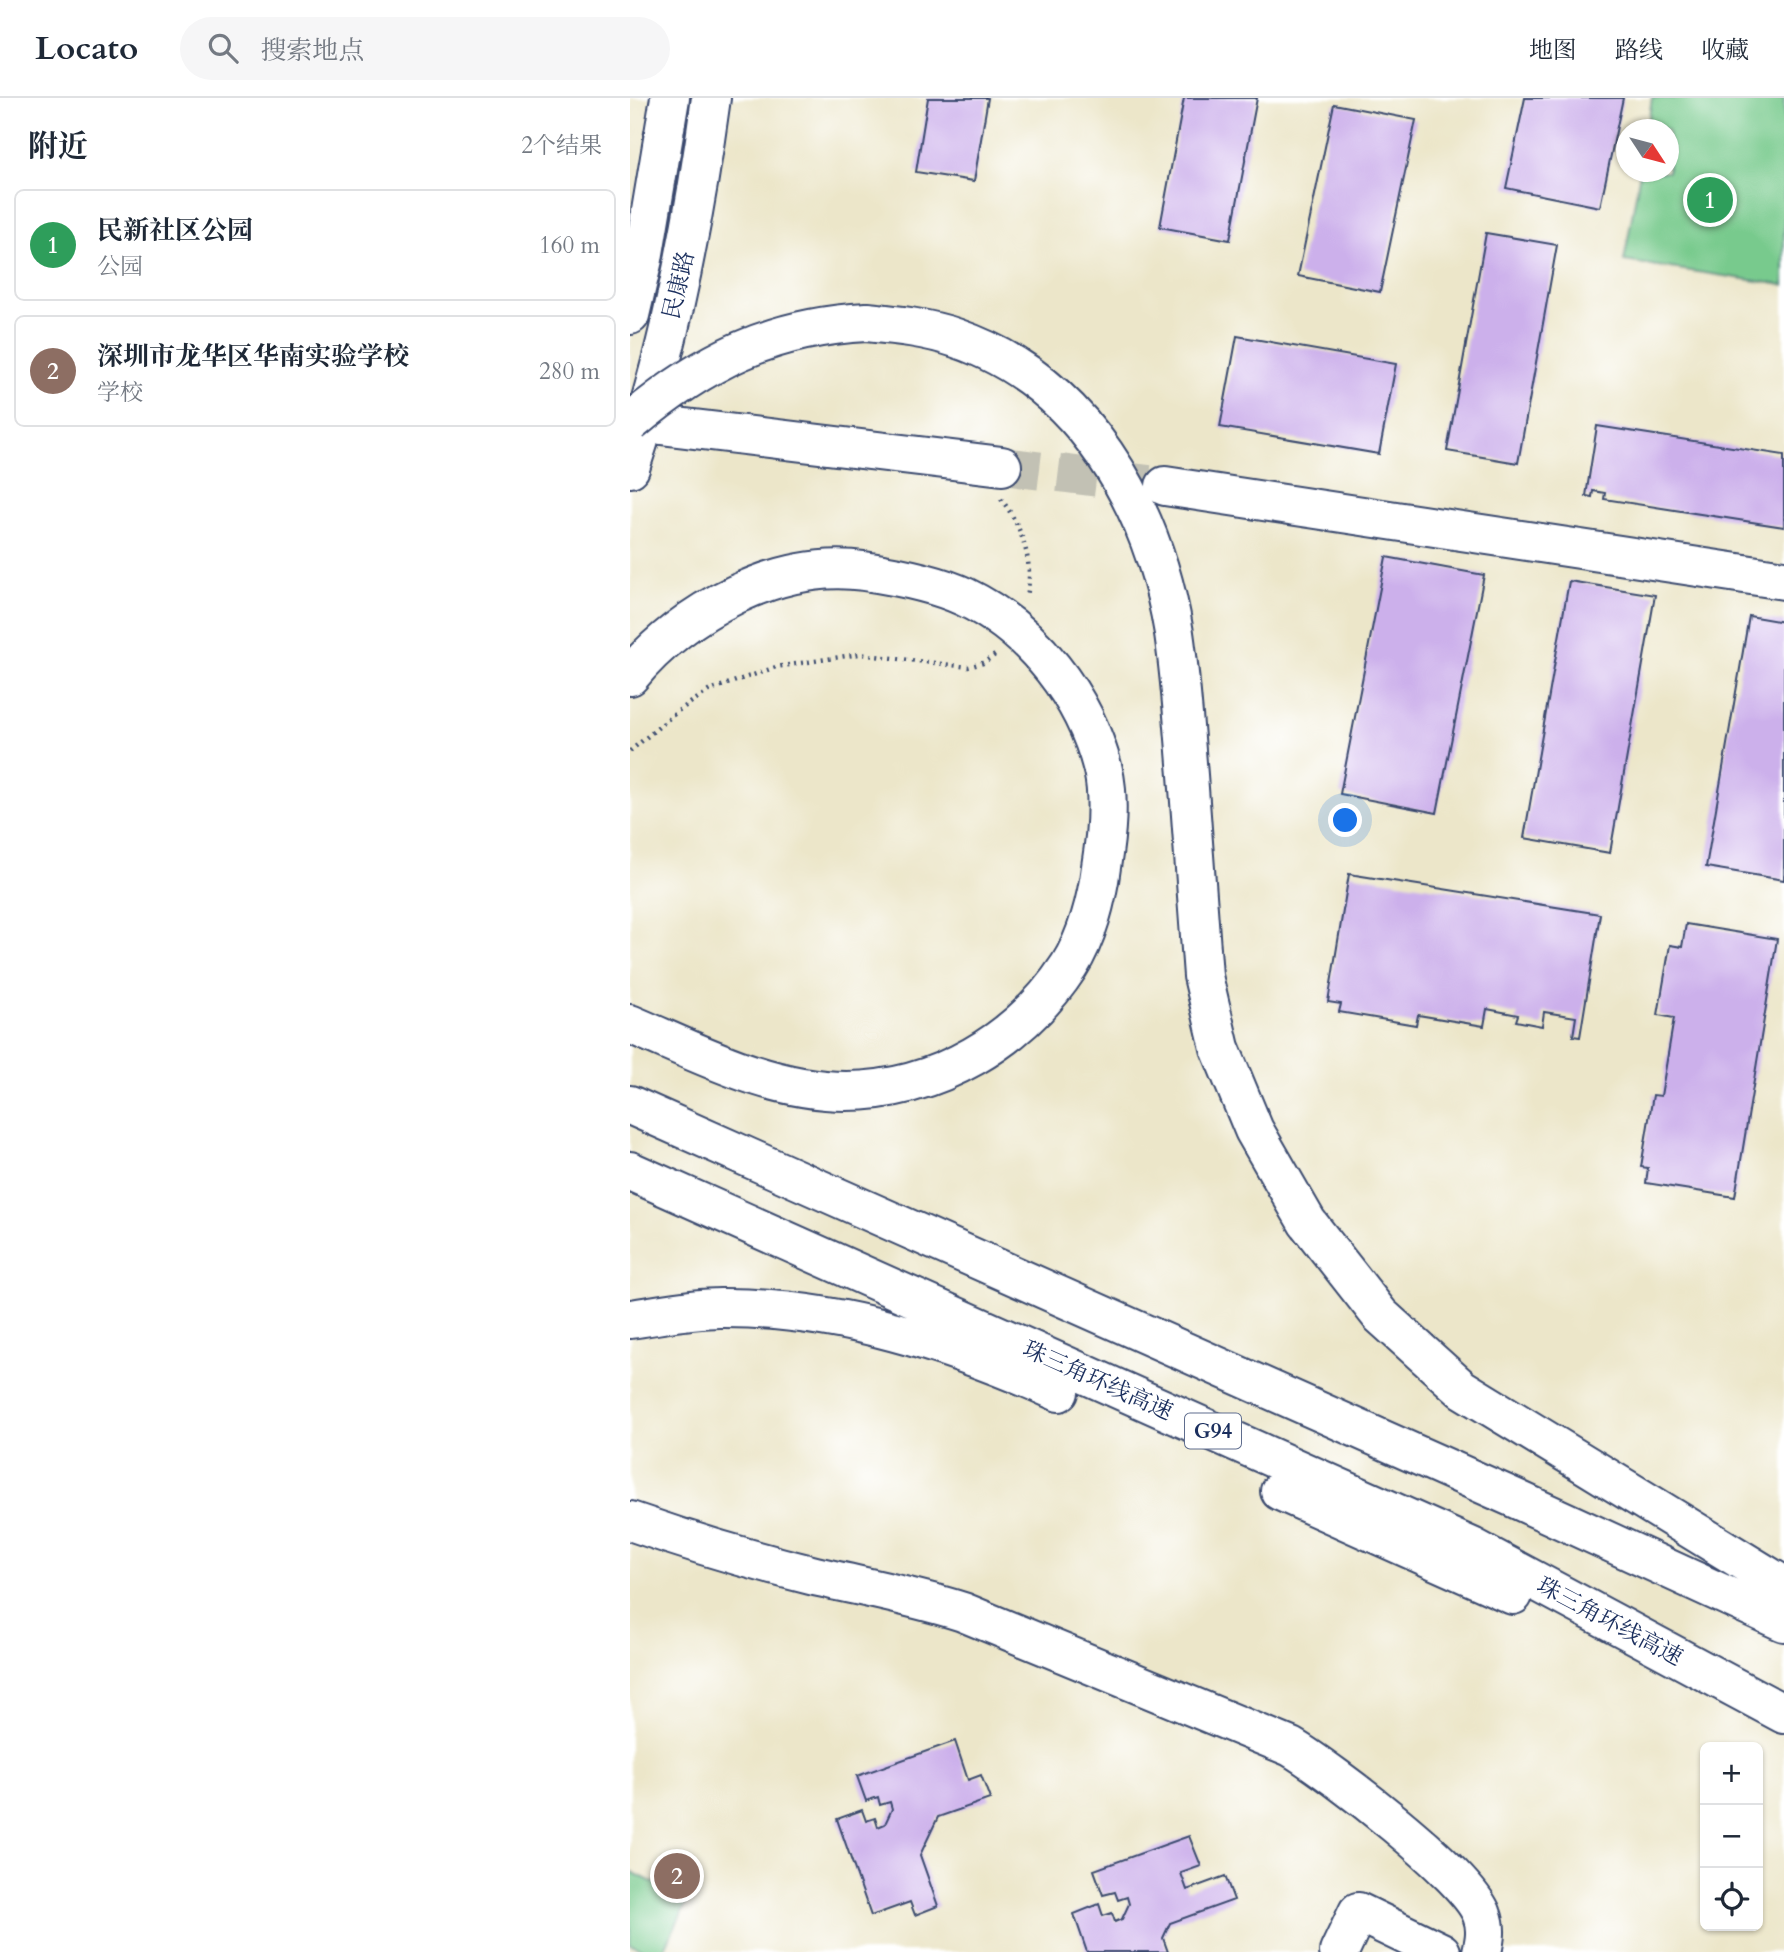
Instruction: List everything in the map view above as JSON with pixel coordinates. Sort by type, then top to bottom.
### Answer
[{"type":"main road","name":"民康路","points":[[630,315],[655,197],[670,98]]},
{"type":"main road","name":"民康路","points":[[630,468],[637,423],[686,253],[711,98]]},
{"type":"main road","points":[[637,423],[665,393],[748,345],[786,332],[828,324],[867,322],[910,327],[955,338],[1003,360],[1062,403],[1090,430],[1130,495],[1156,563],[1173,631],[1182,702],[1203,976],[1210,1010],[1234,1088],[1254,1130],[1307,1222],[1380,1315],[1462,1389],[1784,1586]]},
{"type":"main road","points":[[637,423],[1001,482]]},
{"type":"main road","points":[[1165,486],[1784,580]]},
{"type":"main road","points":[[630,676],[678,629],[731,597],[783,577],[841,568],[900,577],[965,597],[1011,626],[1052,666],[1083,715],[1103,772],[1107,826],[1097,897],[1072,963],[1037,1009],[992,1045],[941,1073],[905,1085],[846,1091],[792,1085],[734,1068],[630,1024]]},
{"type":"main road","name":"G94","points":[[630,1105],[1501,1492],[1784,1622]]},
{"type":"main road","name":"珠三角环线高速","points":[[630,1171],[1472,1547],[1784,1715]]},
{"type":"main road","points":[[630,1319],[719,1308],[811,1314],[914,1336],[1018,1373],[1784,1715]]},
{"type":"main road","points":[[630,1521],[718,1551],[814,1576],[908,1595],[963,1612],[1291,1747],[1325,1767],[1408,1835],[1462,1887],[1482,1913],[1486,1933],[1482,1952]]},
{"type":"main road","points":[[1339,1952],[1358,1912],[1441,1952]]},
{"type":"path","points":[[1001,482],[1024,541],[1029,585],[1025,607]]},
{"type":"path","points":[[630,751],[678,711],[710,691],[776,667],[859,654],[968,667],[983,663],[1000,650]]},
{"type":"green space","points":[[1652,98],[1784,98],[1784,285],[1624,261],[1638,182],[1679,182],[1679,119],[1649,119]]},
{"type":"green space","points":[[630,1871],[688,1900],[663,1952],[647,1952],[630,1944]]},
{"type":"building","points":[[928,98],[988,98],[974,181],[916,172]]},
{"type":"building","points":[[1184,98],[1257,98],[1230,240],[1160,227]]},
{"type":"building","points":[[1525,98],[1623,98],[1619,119],[1616,119],[1616,131],[1600,207],[1506,188]]},
{"type":"building","points":[[1334,104],[1416,120],[1380,292],[1298,276]]},
{"type":"building","points":[[1486,233],[1557,245],[1518,463],[1447,451]]},
{"type":"building","points":[[1237,336],[1396,364],[1379,454],[1220,427]]},
{"type":"building","points":[[1597,426],[1784,455],[1784,527],[1604,499],[1605,493],[1593,491],[1592,497],[1586,496]]},
{"type":"building","points":[[1386,557],[1484,575],[1437,813],[1340,794]]},
{"type":"building","points":[[1569,581],[1655,595],[1610,853],[1524,838]]},
{"type":"building","points":[[1749,616],[1784,622],[1784,880],[1706,867]]},
{"type":"building","points":[[1349,874],[1600,914],[1580,1037],[1573,1036],[1576,1017],[1544,1012],[1542,1026],[1516,1021],[1518,1015],[1487,1009],[1484,1026],[1418,1015],[1416,1025],[1339,1012],[1341,1004],[1328,1002]]},
{"type":"building","points":[[1686,924],[1777,939],[1735,1197],[1646,1183],[1648,1168],[1641,1167],[1653,1095],[1661,1096],[1674,1018],[1658,1015],[1670,945],[1682,947]]},
{"type":"building","points":[[955,1741],[968,1780],[981,1775],[990,1799],[938,1817],[920,1855],[938,1906],[915,1915],[910,1902],[871,1916],[837,1819],[862,1810],[866,1821],[875,1818],[878,1827],[885,1824],[892,1809],[890,1802],[880,1805],[878,1797],[866,1801],[857,1776]]},
{"type":"building","points":[[1189,1836],[1201,1866],[1181,1873],[1187,1890],[1225,1876],[1234,1900],[1170,1923],[1163,1938],[1168,1952],[1087,1952],[1074,1914],[1099,1904],[1103,1916],[1112,1913],[1115,1922],[1122,1919],[1129,1904],[1127,1897],[1118,1900],[1115,1892],[1103,1895],[1094,1870]]},
{"type":"tunnel","points":[[1002,466],[1149,484]]},
{"type":"place","name":"民新社区公园","points":[[1710,200]]},
{"type":"place","name":"深圳市龙华区华南实验学校","points":[[677,1876]]}]
